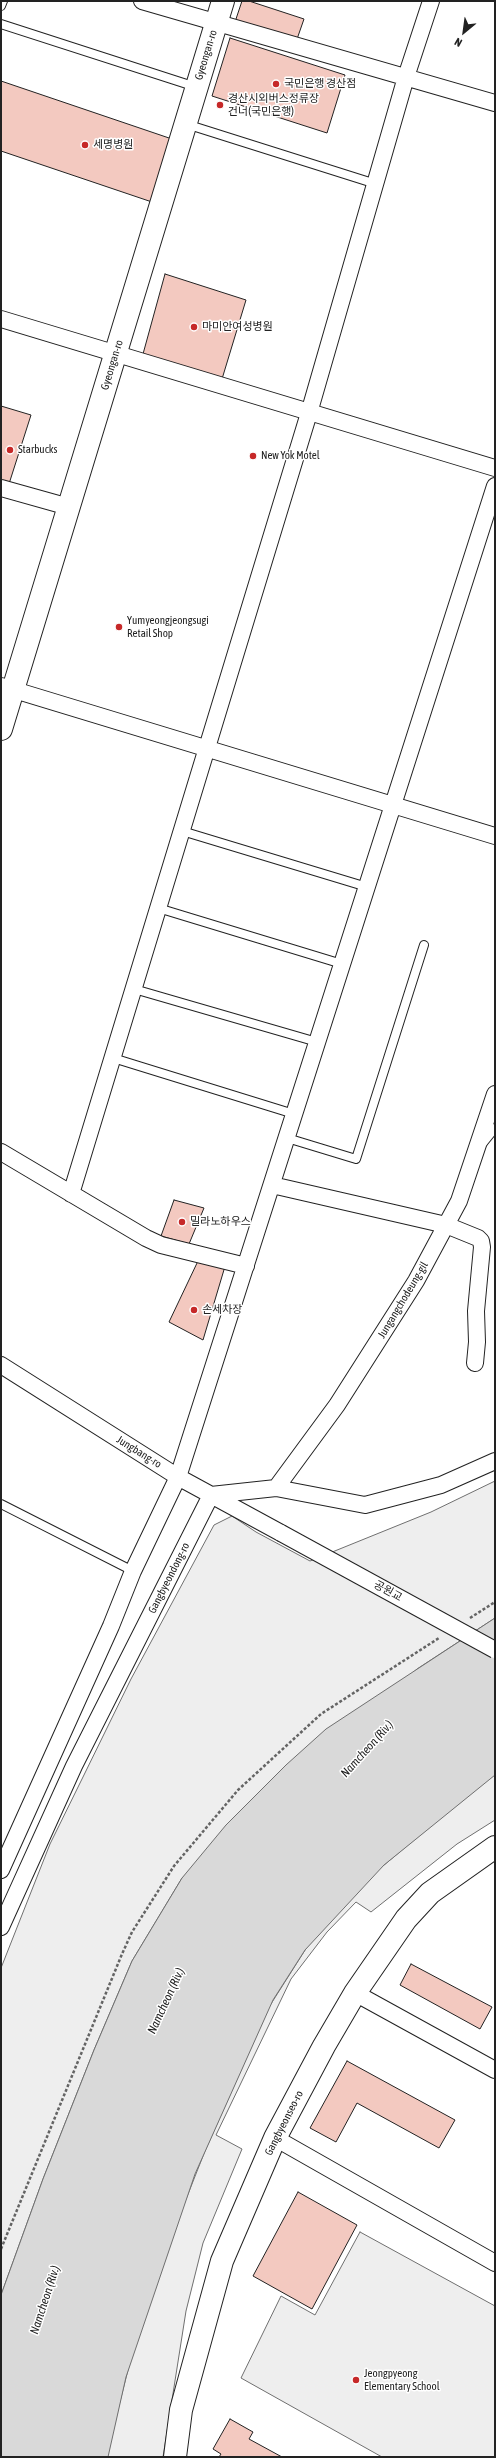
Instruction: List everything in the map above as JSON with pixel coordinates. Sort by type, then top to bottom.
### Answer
[{"type":"main road","name":"Gyeongan-ro","points":[[1,729],[7,688],[69,507],[223,1]]},
{"type":"main road","name":"Gangbyeonseo-ro","points":[[176,2457],[181,2410],[222,2261],[275,2138],[355,1993],[406,1919],[430,1893],[495,1848]]},
{"type":"street","points":[[142,1],[495,103]]},
{"type":"street","points":[[71,1194],[309,413],[406,77],[431,1]]},
{"type":"street","points":[[1,319],[495,468]]},
{"type":"street","points":[[1,1870],[111,1626],[133,1571],[178,1477],[495,486]]},
{"type":"street","points":[[1,488],[69,507]]},
{"type":"street","points":[[7,688],[495,836]]},
{"type":"street","name":"Jungangchodeung-gil","points":[[276,1488],[337,1405],[386,1331],[460,1201],[495,1094]]},
{"type":"street","points":[[1,1152],[146,1238],[161,1245],[246,1266]]},
{"type":"street","points":[[272,1185],[446,1225],[481,1241],[495,1254]]},
{"type":"street","points":[[475,1363],[477,1342],[476,1311],[481,1241]]},
{"type":"street","name":"Jungbang-ro","points":[[1,1365],[178,1477],[281,1533]]},
{"type":"street","points":[[211,1495],[276,1488],[366,1505],[441,1485],[495,1461]]},
{"type":"street","name":"Gangbyeondong-ro","points":[[1,1927],[74,1766],[211,1495]]},
{"type":"street","name":"공원교","points":[[281,1533],[495,1650]]},
{"type":"street","points":[[355,1993],[495,2070]]},
{"type":"street","points":[[275,2138],[495,2263]]},
{"type":"lane","points":[[1,6],[3,1]]},
{"type":"lane","points":[[1,24],[196,88]]},
{"type":"lane","points":[[185,124],[376,184]]},
{"type":"lane","points":[[182,831],[366,888]]},
{"type":"lane","points":[[158,908],[342,964]]},
{"type":"lane","points":[[287,1138],[356,1159],[424,945]]},
{"type":"lane","points":[[134,989],[317,1042]]},
{"type":"lane","points":[[113,1058],[294,1114]]},
{"type":"lane","points":[[476,1152],[495,1128]]},
{"type":"lane","points":[[1,1504],[133,1571]]},
{"type":"path","points":[[464,1622],[495,1602]]},
{"type":"path","points":[[1,2249],[122,1954],[132,1932],[174,1866],[238,1790],[322,1714],[446,1634]]},
{"type":"shaded area","points":[[495,1481],[495,1618],[417,1669],[182,1878],[132,1961],[94,2050],[43,2179],[1,2295],[1,1968],[50,1844],[131,1679],[214,1525],[232,1516],[256,1532],[310,1561],[431,1512]]},
{"type":"shaded area","points":[[495,1772],[495,1820],[457,1844],[371,1912],[356,1902],[327,1932],[291,1979],[216,2135],[242,2149],[203,2243],[186,2311],[163,2457],[106,2457],[130,2362],[177,2222],[205,2151],[269,2007],[307,1947],[371,1876]]},
{"type":"shaded area","name":"Jeongpyeong Elementary School","points":[[360,2232],[495,2306],[495,2457],[382,2457],[241,2378],[281,2296],[315,2315]]},
{"type":"water","name":"Namcheon (Riv.)","points":[[495,1618],[495,1775],[384,1865],[305,1950],[273,2000],[195,2174],[126,2377],[108,2457],[1,2457],[1,2295],[43,2179],[94,2050],[132,1961],[182,1878],[226,1825],[286,1765],[326,1729]]},
{"type":"building","points":[[242,1],[249,1],[304,19],[296,42],[235,22]]},
{"type":"building","points":[[230,38],[345,75],[327,133],[212,96]]},
{"type":"building","name":"세명병원","points":[[1,81],[172,139],[152,202],[1,151]]},
{"type":"building","name":"마미안여성병원","points":[[165,274],[246,300],[222,379],[143,354]]},
{"type":"building","name":"Starbucks","points":[[1,406],[31,415],[8,487],[1,485]]},
{"type":"building","name":"밀라노하우스","points":[[174,1200],[204,1208],[189,1244],[161,1236]]},
{"type":"building","name":"손세차장","points":[[198,1261],[226,1263],[203,1340],[169,1322]]},
{"type":"building","points":[[411,1964],[492,2007],[480,2029],[400,1985]]},
{"type":"building","points":[[347,2061],[455,2120],[439,2148],[357,2103],[336,2142],[310,2128]]},
{"type":"building","points":[[298,2192],[357,2225],[312,2309],[253,2276]]},
{"type":"building","points":[[230,2419],[253,2432],[249,2439],[282,2457],[219,2457],[221,2454],[213,2449]]},
{"type":"place","name":"국민은행 경산점","points":[[276,84]]},
{"type":"place","name":"경산시외버스정류장 건너(국민은행)","points":[[220,105]]},
{"type":"place","name":"세명병원","points":[[85,145]]},
{"type":"place","name":"마미안여성병원","points":[[194,327]]},
{"type":"place","name":"Starbucks","points":[[10,450]]},
{"type":"place","name":"New Yok Motel","points":[[253,456]]},
{"type":"place","name":"Yumyeongjeongsugi Retail Shop","points":[[119,627]]},
{"type":"place","name":"밀라노하우스","points":[[182,1222]]},
{"type":"place","name":"손세차장","points":[[194,1310]]},
{"type":"place","name":"Jeongpyeong Elementary School","points":[[356,2380]]}]
